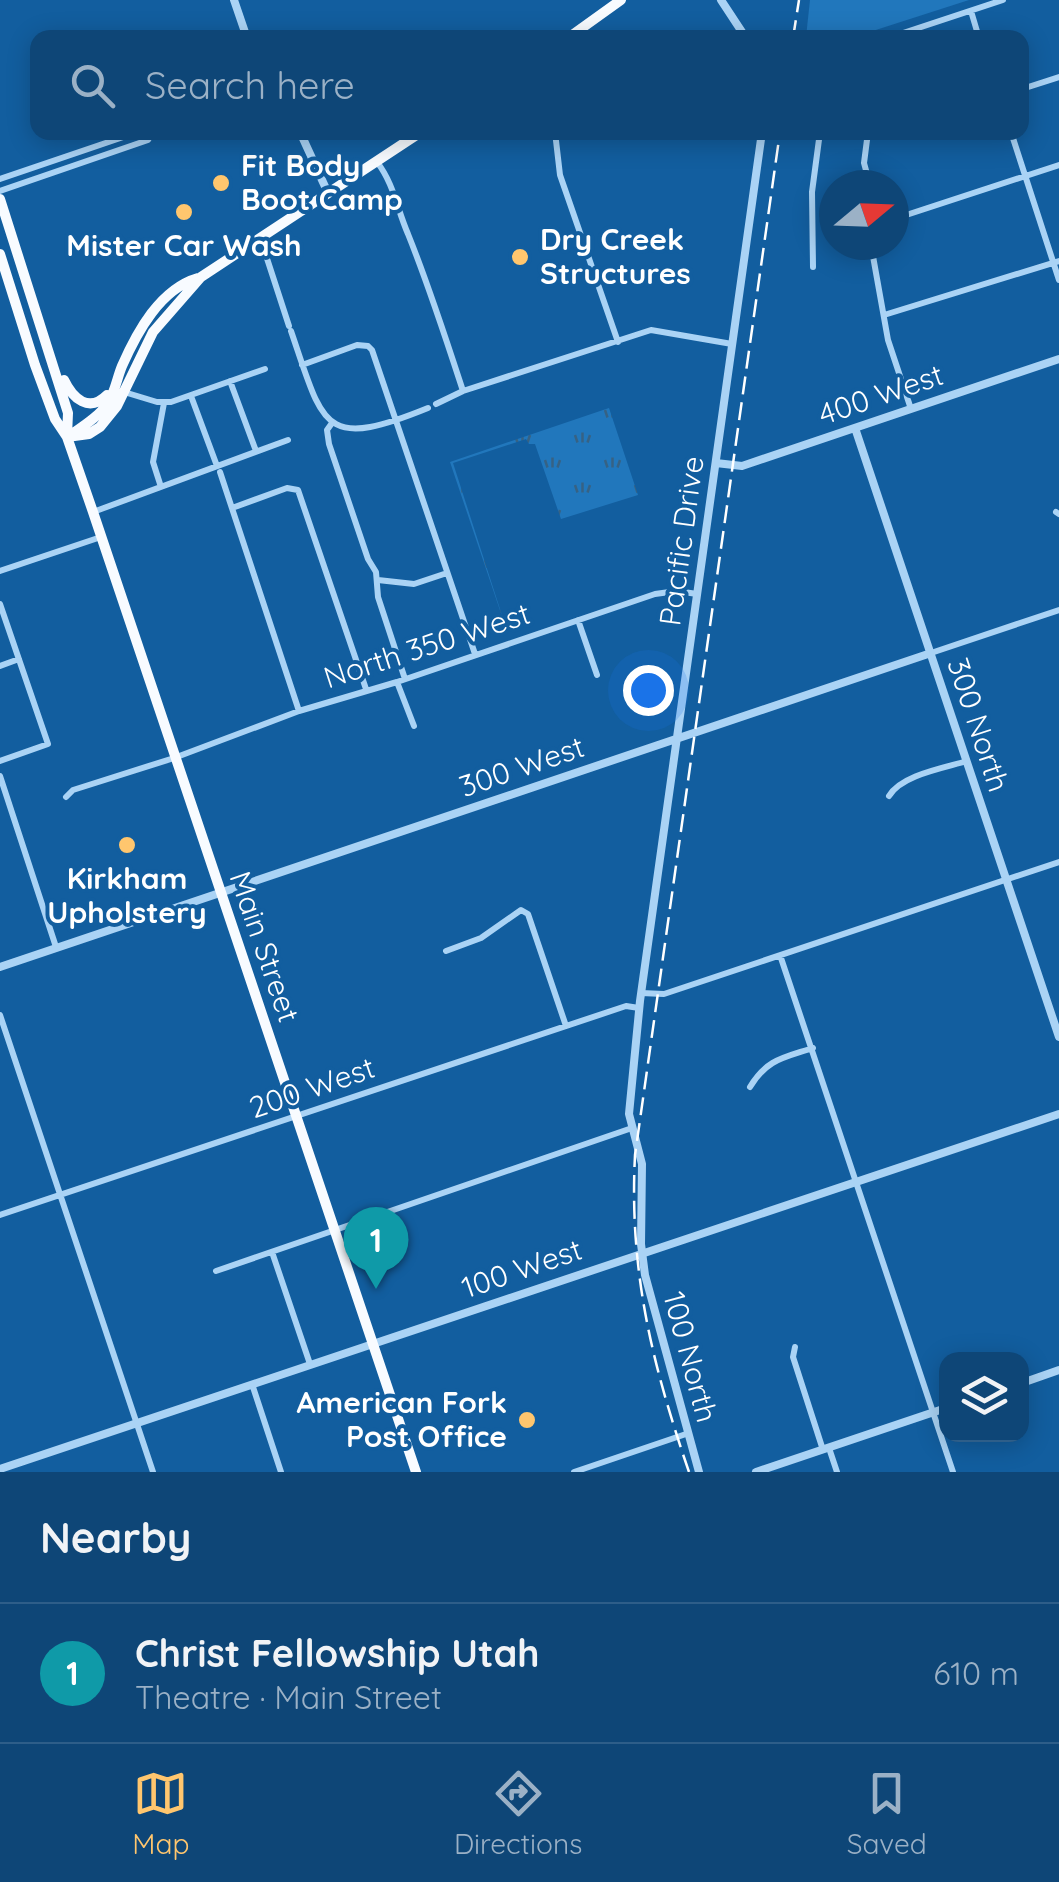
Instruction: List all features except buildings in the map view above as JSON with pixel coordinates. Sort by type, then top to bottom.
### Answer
[{"type":"main road","points":[[579,30],[621,0]]},
{"type":"main road","points":[[67,437],[89,434],[100,427],[154,332],[201,277],[409,140]]},
{"type":"main road","name":"Main Street","points":[[0,199],[68,413],[67,437]]},
{"type":"main road","name":"Main Street","points":[[0,254],[35,365],[55,419],[67,437],[93,512],[416,1472]]},
{"type":"main road","points":[[49,348],[70,392],[80,401],[100,402],[119,388],[138,333],[183,282],[201,277]]},
{"type":"street","points":[[234,0],[244,30]]},
{"type":"street","points":[[720,0],[741,30]]},
{"type":"street","points":[[912,30],[1003,0]]},
{"type":"street","points":[[971,10],[977,30]]},
{"type":"street","points":[[1029,87],[1059,77]]},
{"type":"street","points":[[0,179],[115,140]]},
{"type":"street","points":[[0,191],[148,140]]},
{"type":"street","points":[[304,140],[328,193]]},
{"type":"street","points":[[556,140],[560,175],[618,342]]},
{"type":"street","name":"Pacific Drive","points":[[642,1252],[642,1164],[630,1102],[640,1008],[761,140]]},
{"type":"street","points":[[813,268],[812,192],[819,140]]},
{"type":"street","points":[[866,170],[869,140]]},
{"type":"street","points":[[1013,140],[1059,280]]},
{"type":"street","points":[[377,162],[390,181],[419,258],[463,392]]},
{"type":"street","points":[[909,214],[1059,164]]},
{"type":"street","points":[[259,237],[318,408],[332,423],[349,430],[362,431],[398,420],[463,392],[651,330],[732,344]]},
{"type":"street","points":[[874,260],[892,352],[910,409]]},
{"type":"street","points":[[884,315],[1056,262]]},
{"type":"street","points":[[302,365],[357,345],[368,346],[377,359],[475,654]]},
{"type":"street","name":"400 West","points":[[716,463],[742,466],[1059,359]]},
{"type":"street","points":[[119,388],[164,403],[265,369]]},
{"type":"street","points":[[230,381],[256,451]]},
{"type":"street","points":[[191,396],[299,710]]},
{"type":"street","points":[[160,487],[153,462],[164,403]]},
{"type":"street","points":[[332,423],[327,430],[329,444],[378,580],[378,597],[414,726]]},
{"type":"street","name":"300 North","points":[[855,428],[1059,1037]]},
{"type":"street","points":[[93,512],[219,469],[288,440]]},
{"type":"street","points":[[232,508],[295,488],[301,494],[366,689]]},
{"type":"street","points":[[0,572],[101,537]]},
{"type":"street","points":[[378,580],[420,583],[448,573]]},
{"type":"street","name":"North 350 West","points":[[66,797],[73,790],[174,758],[299,710],[401,680],[654,594],[697,594]]},
{"type":"street","points":[[0,604],[48,744],[0,760]]},
{"type":"street","name":"300 West","points":[[0,967],[1059,610]]},
{"type":"street","points":[[578,620],[597,676]]},
{"type":"street","points":[[0,666],[19,659]]},
{"type":"street","points":[[889,796],[892,789],[903,783],[966,761]]},
{"type":"street","points":[[0,776],[56,948]]},
{"type":"street","points":[[642,993],[664,994],[1059,862]]},
{"type":"street","points":[[446,952],[481,938],[521,910],[533,921],[566,1027]]},
{"type":"street","points":[[780,955],[953,1472]]},
{"type":"street","name":"200 West","points":[[0,1216],[626,1006],[640,1008]]},
{"type":"street","points":[[0,1014],[153,1472]]},
{"type":"street","points":[[750,1087],[768,1063],[813,1048]]},
{"type":"street","name":"100 West","points":[[0,1469],[1059,1114]]},
{"type":"street","points":[[216,1271],[632,1128]]},
{"type":"street","points":[[272,1252],[310,1364]]},
{"type":"street","name":"100 North","points":[[642,1252],[646,1280],[699,1472]]},
{"type":"street","points":[[795,1348],[793,1358],[837,1472]]},
{"type":"street","points":[[1029,1381],[1059,1370]]},
{"type":"street","points":[[252,1384],[281,1472]]},
{"type":"street","points":[[756,1472],[939,1410]]},
{"type":"street","points":[[574,1472],[686,1434]]},
{"type":"green space","points":[[810,0],[969,0],[876,30],[807,30]]},
{"type":"green space","points":[[609,408],[638,495],[561,519],[535,444],[526,439],[453,463],[508,634],[450,462]]},
{"type":"railway","points":[[794,30],[799,0]]},
{"type":"railway","points":[[689,1472],[664,1393],[646,1316],[636,1238],[635,1155],[779,140]]},
{"type":"place","name":"Fit Body Boot Camp","points":[[221,183]]},
{"type":"place","name":"Mister Car Wash","points":[[184,212]]},
{"type":"place","name":"Dry Creek Structures","points":[[520,257]]},
{"type":"place","name":"Kirkham Upholstery","points":[[127,845]]},
{"type":"place","name":"Christ Fellowship Utah","points":[[376,1289]]},
{"type":"place","name":"American Fork Post Office","points":[[527,1420]]}]
